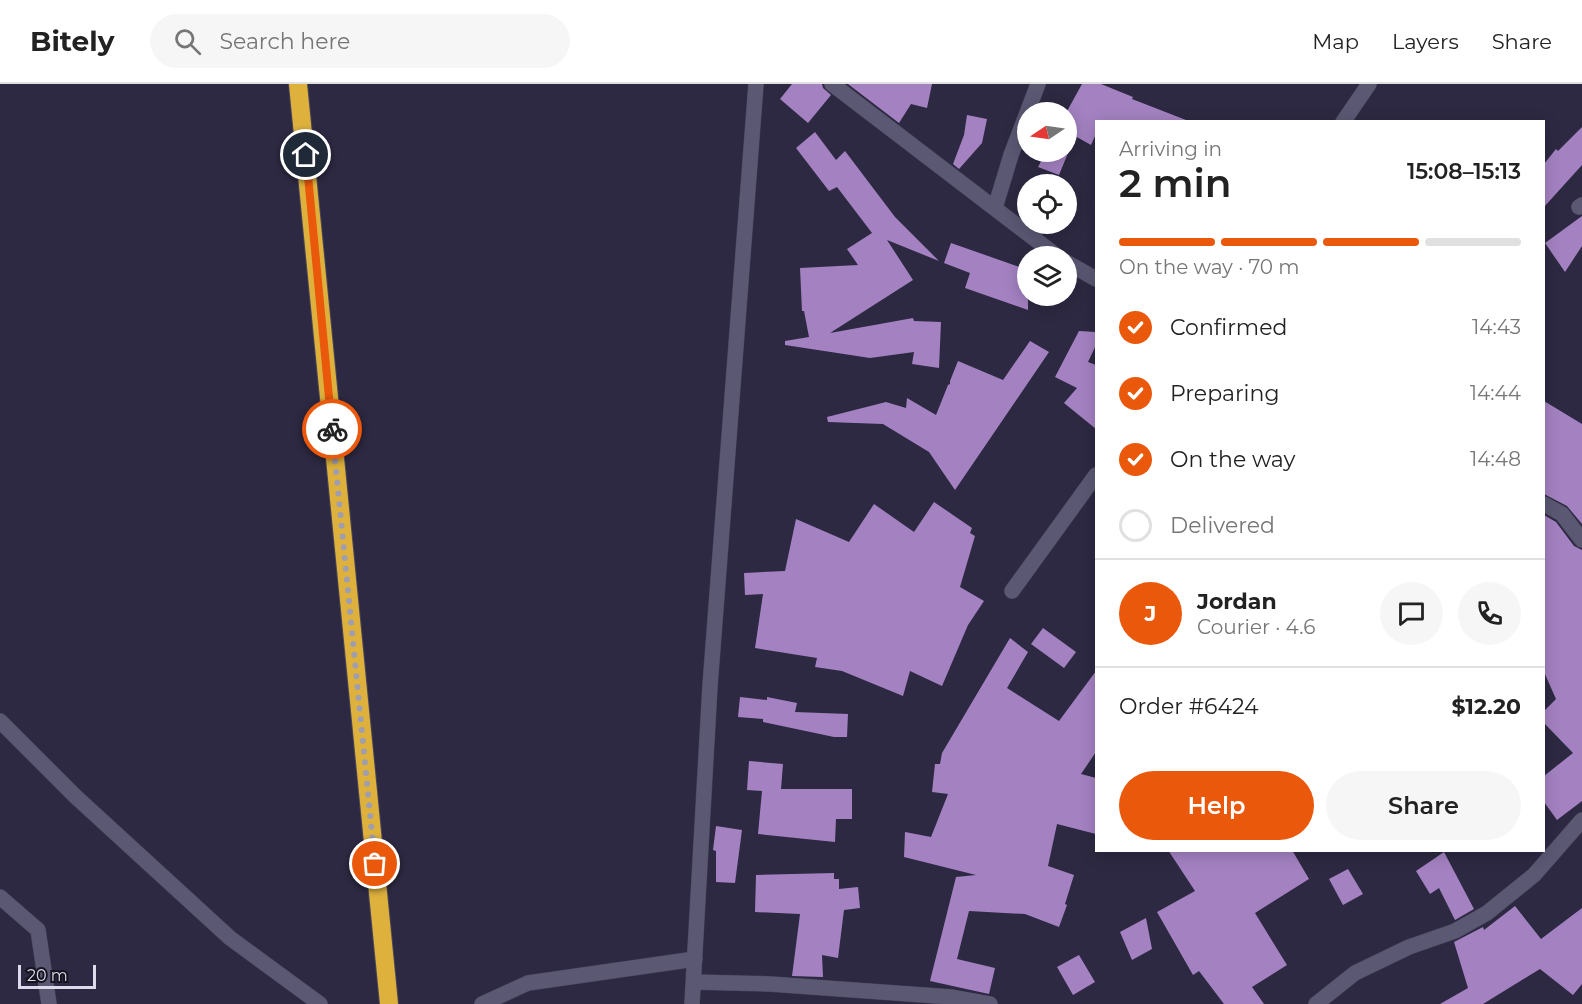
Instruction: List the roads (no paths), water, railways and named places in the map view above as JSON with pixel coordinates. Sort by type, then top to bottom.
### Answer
[{"type":"highway","points":[[298,84],[389,1004]]},
{"type":"street","points":[[692,1004],[710,686],[756,84]]},
{"type":"street","points":[[832,84],[1044,246]]},
{"type":"street","points":[[995,208],[1011,155],[1038,84]]},
{"type":"street","points":[[1344,120],[1369,84]]},
{"type":"street","points":[[1077,268],[1095,278]]},
{"type":"street","points":[[1012,591],[1095,476]]},
{"type":"street","points":[[1545,505],[1562,514],[1582,540]]},
{"type":"street","points":[[0,721],[75,796],[230,938],[320,1004]]},
{"type":"street","points":[[1316,1004],[1355,973],[1409,947],[1455,931],[1487,913],[1534,875],[1582,820]]},
{"type":"street","points":[[0,897],[38,930],[49,1004]]},
{"type":"street","points":[[482,1004],[528,983],[695,959]]},
{"type":"street","points":[[694,981],[951,997],[990,1004]]}]
